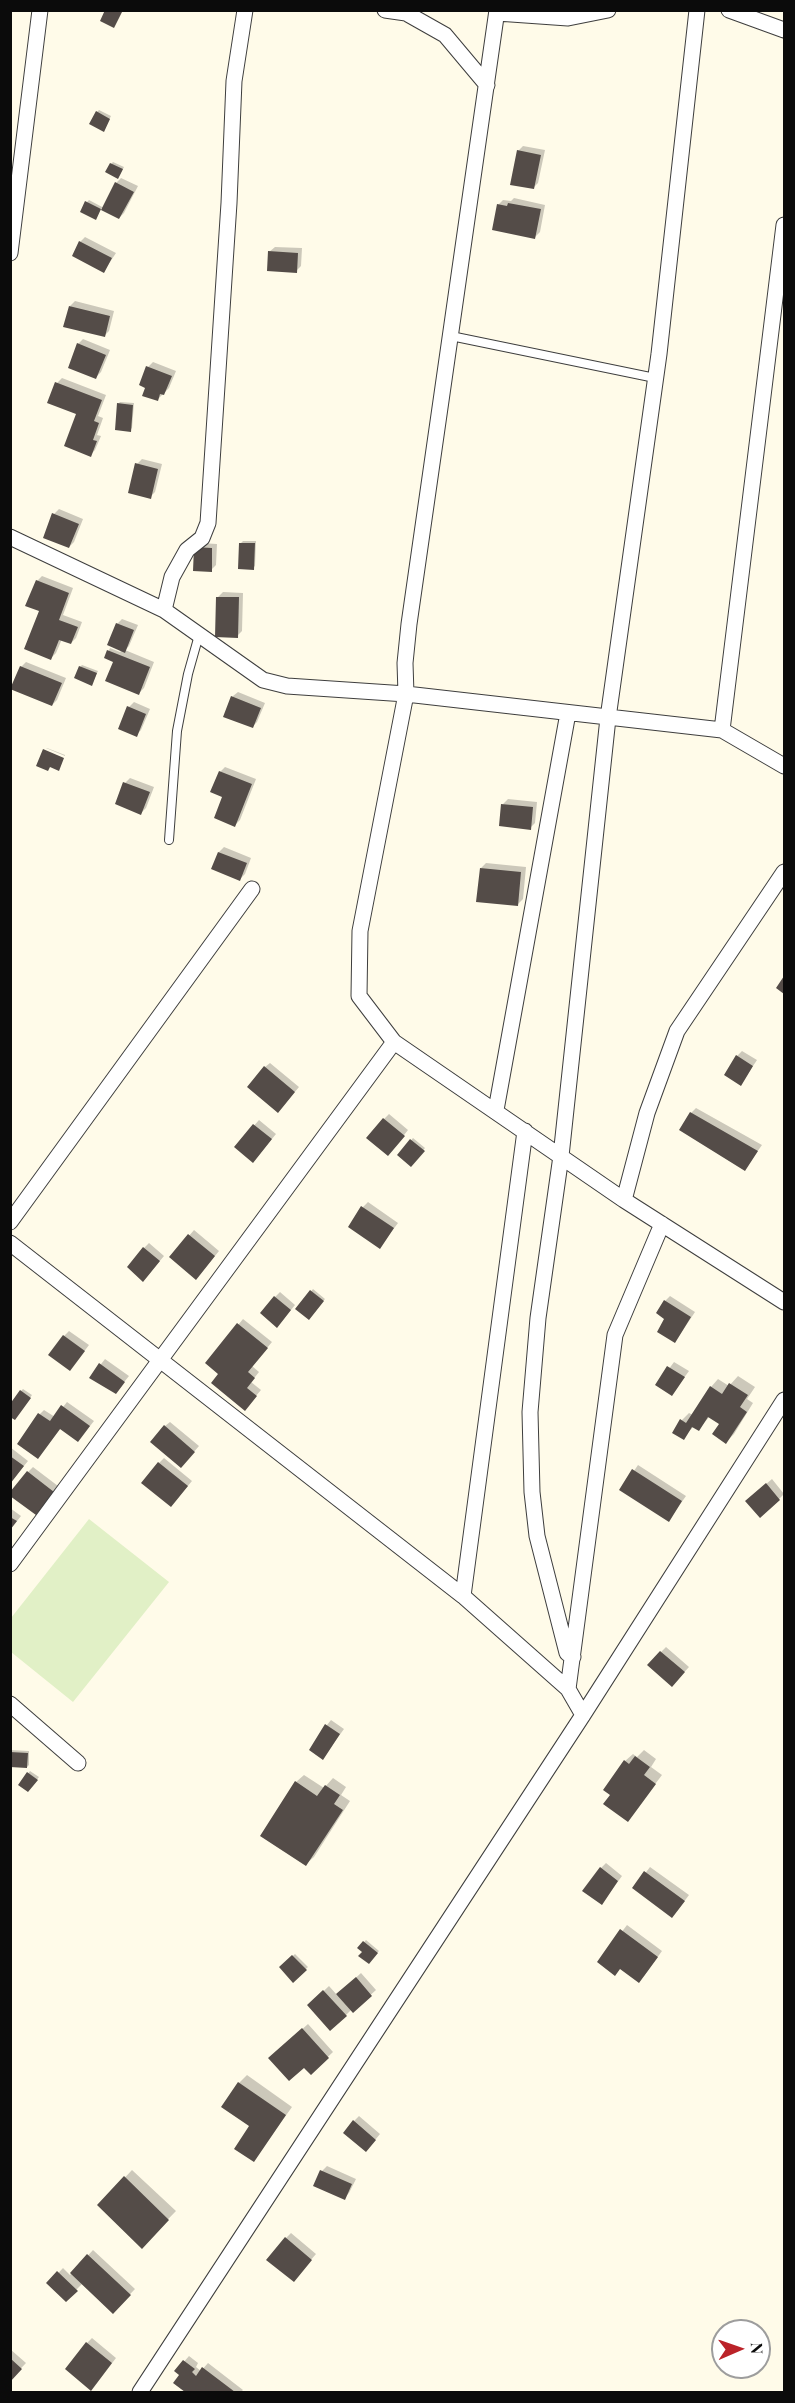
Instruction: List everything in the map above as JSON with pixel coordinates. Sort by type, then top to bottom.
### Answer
[{"type":"street","points":[[10,253],[14,190],[40,10]]},
{"type":"street","points":[[164,610],[172,577],[187,550],[201,538],[208,524],[229,203],[234,81],[244,10]]},
{"type":"street","points":[[385,10],[406,13],[445,35],[487,85]]},
{"type":"street","points":[[608,10],[567,18],[497,12],[409,624],[405,663],[406,694],[360,931],[359,996],[394,1042],[624,1200],[784,1302]]},
{"type":"street","points":[[573,1657],[567,1653],[537,1536],[532,1492],[530,1412],[538,1318],[561,1156],[608,718],[655,378],[697,10]]},
{"type":"street","points":[[729,10],[784,30]]},
{"type":"street","points":[[722,730],[777,341],[784,225]]},
{"type":"street","points":[[10,537],[164,610],[263,680],[288,686],[406,694],[722,730],[784,766]]},
{"type":"street","points":[[496,1110],[568,713]]},
{"type":"street","points":[[624,1200],[647,1113],[677,1031],[784,873]]},
{"type":"street","points":[[10,1222],[252,889]]},
{"type":"street","points":[[10,1564],[394,1042]]},
{"type":"street","points":[[463,1596],[525,1131]]},
{"type":"street","points":[[568,1689],[615,1335],[662,1224]]},
{"type":"street","points":[[10,1243],[463,1596],[568,1689],[583,1715]]},
{"type":"street","points":[[140,2392],[583,1715],[784,1400]]},
{"type":"street","points":[[10,1704],[78,1762]]},
{"type":"lane","points":[[451,336],[655,378]]},
{"type":"lane","points":[[169,840],[177,731],[188,674],[199,635]]},
{"type":"green space","points":[[89,1519],[169,1582],[73,1702],[11,1652],[11,1618]]},
{"type":"building","points":[[105,10],[123,10],[114,28],[100,21]]},
{"type":"building","points":[[96,111],[110,119],[104,132],[89,124]]},
{"type":"building","points":[[517,150],[541,155],[534,189],[510,185]]},
{"type":"building","points":[[110,163],[123,169],[118,179],[105,172]]},
{"type":"building","points":[[115,182],[134,192],[119,219],[101,210]]},
{"type":"building","points":[[85,201],[101,209],[96,220],[80,212]]},
{"type":"building","points":[[508,203],[541,209],[535,239],[492,230],[497,204],[507,206]]},
{"type":"building","points":[[79,241],[112,258],[104,273],[72,256]]},
{"type":"building","points":[[268,251],[298,253],[297,273],[267,271]]},
{"type":"building","points":[[69,306],[110,316],[105,337],[63,327]]},
{"type":"building","points":[[77,343],[106,355],[96,379],[68,368]]},
{"type":"building","points":[[146,366],[172,376],[164,395],[160,394],[158,401],[142,396],[145,388],[139,385]]},
{"type":"building","points":[[55,382],[102,400],[94,421],[99,423],[93,440],[97,441],[91,457],[64,446],[76,414],[47,403]]},
{"type":"building","points":[[117,403],[133,405],[131,432],[115,430]]},
{"type":"building","points":[[135,463],[158,469],[151,499],[128,493]]},
{"type":"building","points":[[52,513],[79,524],[69,548],[43,538]]},
{"type":"building","points":[[239,543],[255,543],[254,570],[238,569]]},
{"type":"building","points":[[194,547],[212,548],[212,572],[193,571]]},
{"type":"building","points":[[36,580],[69,593],[59,620],[78,627],[71,644],[59,640],[51,660],[24,649],[39,611],[25,606]]},
{"type":"building","points":[[216,597],[239,597],[238,638],[215,637]]},
{"type":"building","points":[[116,623],[134,630],[125,653],[107,645]]},
{"type":"building","points":[[107,650],[150,667],[139,695],[105,681],[113,662],[104,658]]},
{"type":"building","points":[[20,666],[62,683],[52,706],[10,689]]},
{"type":"building","points":[[79,666],[97,673],[92,686],[74,678]]},
{"type":"building","points":[[231,696],[261,708],[253,728],[223,717]]},
{"type":"building","points":[[127,706],[146,714],[137,737],[118,729]]},
{"type":"building","points":[[43,749],[64,758],[59,771],[50,767],[48,771],[36,766]]},
{"type":"building","points":[[219,771],[252,784],[235,827],[214,818],[222,797],[210,792]]},
{"type":"building","points":[[123,782],[150,792],[141,815],[115,804]]},
{"type":"building","points":[[501,804],[533,807],[531,830],[499,826]]},
{"type":"building","points":[[218,852],[247,863],[240,881],[211,869]]},
{"type":"building","points":[[480,868],[521,872],[518,906],[476,902]]},
{"type":"building","points":[[784,976],[784,994],[776,988]]},
{"type":"building","points":[[736,1055],[753,1066],[741,1086],[724,1075]]},
{"type":"building","points":[[264,1066],[295,1092],[278,1113],[247,1087]]},
{"type":"building","points":[[690,1112],[758,1151],[745,1171],[679,1130]]},
{"type":"building","points":[[383,1118],[405,1136],[388,1156],[366,1138]]},
{"type":"building","points":[[253,1124],[272,1139],[253,1163],[234,1147]]},
{"type":"building","points":[[410,1139],[425,1151],[411,1167],[397,1155]]},
{"type":"building","points":[[361,1206],[394,1228],[380,1249],[348,1227]]},
{"type":"building","points":[[188,1234],[215,1256],[196,1280],[169,1257]]},
{"type":"building","points":[[143,1247],[160,1261],[143,1282],[127,1267]]},
{"type":"building","points":[[310,1290],[324,1301],[309,1320],[295,1309]]},
{"type":"building","points":[[274,1296],[291,1310],[277,1328],[260,1313]]},
{"type":"building","points":[[664,1300],[691,1317],[675,1343],[657,1332],[664,1319],[656,1313]]},
{"type":"building","points":[[237,1323],[268,1348],[248,1372],[255,1378],[247,1388],[257,1396],[245,1411],[211,1383],[218,1374],[205,1363]]},
{"type":"building","points":[[63,1335],[85,1351],[70,1371],[48,1355]]},
{"type":"building","points":[[99,1363],[125,1382],[116,1394],[89,1378]]},
{"type":"building","points":[[667,1366],[685,1377],[672,1396],[655,1385]]},
{"type":"building","points":[[729,1383],[748,1395],[740,1407],[747,1412],[726,1444],[712,1434],[719,1424],[708,1417],[699,1431],[692,1427],[684,1440],[672,1433],[680,1419],[686,1423],[710,1386],[722,1394]]},
{"type":"building","points":[[20,1390],[31,1398],[15,1420],[10,1417],[10,1404]]},
{"type":"building","points":[[61,1405],[90,1426],[78,1442],[60,1429],[38,1459],[17,1444],[38,1413],[50,1421]]},
{"type":"building","points":[[164,1425],[195,1452],[181,1468],[150,1442]]},
{"type":"building","points":[[10,1456],[24,1466],[10,1484]]},
{"type":"building","points":[[158,1462],[188,1486],[171,1507],[141,1483]]},
{"type":"building","points":[[632,1469],[682,1501],[669,1522],[619,1490]]},
{"type":"building","points":[[27,1471],[54,1492],[36,1515],[10,1496],[10,1492]]},
{"type":"building","points":[[766,1483],[780,1500],[760,1518],[745,1501]]},
{"type":"building","points":[[10,1517],[17,1521],[10,1530]]},
{"type":"building","points":[[660,1651],[685,1672],[672,1687],[647,1665]]},
{"type":"building","points":[[325,1724],[340,1734],[323,1760],[309,1750]]},
{"type":"building","points":[[10,1752],[28,1753],[27,1768],[10,1767]]},
{"type":"building","points":[[635,1756],[650,1767],[644,1775],[656,1784],[628,1822],[603,1804],[610,1795],[603,1790],[624,1760],[629,1764]]},
{"type":"building","points":[[27,1772],[38,1780],[28,1792],[18,1785]]},
{"type":"building","points":[[295,1781],[317,1796],[325,1785],[340,1795],[334,1804],[343,1810],[306,1866],[260,1836]]},
{"type":"building","points":[[600,1867],[618,1881],[602,1905],[582,1891]]},
{"type":"building","points":[[644,1871],[685,1901],[672,1918],[632,1888]]},
{"type":"building","points":[[620,1929],[658,1957],[639,1983],[620,1969],[615,1976],[597,1962]]},
{"type":"building","points":[[363,1941],[378,1953],[369,1964],[358,1956],[362,1952],[357,1948]]},
{"type":"building","points":[[292,1955],[307,1970],[293,1983],[279,1967]]},
{"type":"building","points":[[356,1977],[372,1996],[353,2013],[336,1994]]},
{"type":"building","points":[[323,1990],[347,2016],[330,2031],[307,2005]]},
{"type":"building","points":[[302,2028],[329,2058],[311,2075],[304,2068],[289,2081],[268,2058]]},
{"type":"building","points":[[238,2082],[286,2115],[254,2162],[234,2149],[249,2126],[221,2107]]},
{"type":"building","points":[[353,2120],[376,2140],[366,2152],[343,2133]]},
{"type":"building","points":[[320,2170],[352,2184],[345,2200],[313,2186]]},
{"type":"building","points":[[124,2176],[169,2220],[142,2249],[97,2205]]},
{"type":"building","points":[[285,2237],[312,2260],[294,2282],[266,2260]]},
{"type":"building","points":[[87,2254],[131,2295],[113,2314],[70,2273]]},
{"type":"building","points":[[57,2271],[78,2291],[66,2302],[46,2283]]},
{"type":"building","points":[[86,2342],[112,2363],[91,2391],[65,2369]]},
{"type":"building","points":[[10,2358],[22,2369],[10,2382]]},
{"type":"building","points":[[183,2360],[195,2369],[192,2372],[196,2376],[202,2367],[235,2392],[185,2392],[173,2383],[179,2375],[174,2371]]}]
